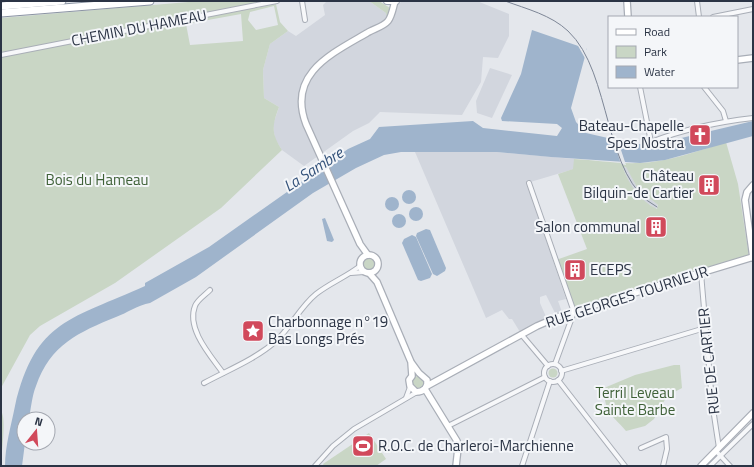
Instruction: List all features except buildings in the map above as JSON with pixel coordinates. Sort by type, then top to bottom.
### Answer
[{"type":"highway","points":[[1,6],[62,1]]},
{"type":"highway","points":[[1,13],[150,1]]},
{"type":"street","name":"CHEMIN DU HAMEAU","points":[[1,55],[277,1]]},
{"type":"street","points":[[302,1],[305,20]]},
{"type":"street","points":[[351,274],[369,272],[378,266],[377,260],[373,256],[368,255],[360,244],[334,187],[302,110],[302,97],[307,79],[321,61],[389,20],[392,10],[392,1]]},
{"type":"street","points":[[627,1],[628,16]]},
{"type":"street","points":[[697,1],[700,16]]},
{"type":"street","points":[[719,16],[753,10]]},
{"type":"street","points":[[738,60],[753,58]]},
{"type":"street","points":[[640,88],[651,142],[696,128],[726,121],[753,118]]},
{"type":"street","points":[[705,88],[723,111],[726,121]]},
{"type":"street","points":[[529,183],[574,312],[556,364]]},
{"type":"street","points":[[753,186],[747,193],[745,204],[753,255]]},
{"type":"street","points":[[204,384],[268,347],[283,334],[301,309],[315,294],[351,274],[360,266],[362,258],[360,244]]},
{"type":"street","points":[[362,258],[368,255]]},
{"type":"street","name":"RUE GEORGES TOURNEUR","points":[[426,387],[537,326],[574,312],[701,273],[753,255]]},
{"type":"street","points":[[360,266],[369,272],[377,282],[411,362],[419,373],[426,379],[426,387],[457,441],[458,448],[456,466]]},
{"type":"street","name":"RUE DE CARTIER","points":[[701,273],[717,450]]},
{"type":"street","points":[[210,290],[196,304],[193,323],[202,342],[222,373]]},
{"type":"street","points":[[562,371],[705,328]]},
{"type":"street","points":[[521,334],[548,366]]},
{"type":"street","points":[[406,398],[410,387],[409,380],[412,376],[411,362]]},
{"type":"street","points":[[545,377],[545,370],[548,366],[556,364]]},
{"type":"street","points":[[556,364],[562,371]]},
{"type":"street","points":[[558,380],[562,371]]},
{"type":"street","points":[[412,376],[419,373]]},
{"type":"street","points":[[545,377],[550,381],[558,380]]},
{"type":"street","points":[[448,426],[545,377]]},
{"type":"street","name":"RUE GEORGES TOURNEUR","points":[[426,379],[440,379]]},
{"type":"street","points":[[558,380],[626,466]]},
{"type":"street","points":[[523,466],[550,381]]},
{"type":"street","points":[[410,387],[417,392]]},
{"type":"street","points":[[315,466],[333,446],[354,429],[426,387]]},
{"type":"street","points":[[700,466],[753,413]]},
{"type":"street","points":[[710,466],[753,424]]},
{"type":"street","points":[[640,448],[666,437],[667,449],[663,466]]},
{"type":"street","points":[[717,450],[730,466]]},
{"type":"shaded area","points":[[369,1],[386,13],[388,17],[390,8],[403,1],[477,1],[509,14],[509,36],[498,58],[483,57],[481,82],[462,115],[380,112],[369,123],[353,131],[304,166],[282,150],[275,139],[273,125],[279,107],[264,98],[263,70],[270,44],[288,31],[296,36],[325,15],[323,5],[326,2]]},
{"type":"shaded area","points":[[490,68],[512,75],[492,118],[477,113],[476,101]]},
{"type":"shaded area","points":[[415,152],[497,152],[574,159],[574,169],[527,183],[566,299],[558,301],[562,312],[556,315],[546,295],[540,297],[540,303],[547,319],[520,332],[512,319],[509,319],[502,310],[486,318]]},
{"type":"shaded area","points":[[627,167],[638,189],[658,205],[656,209],[644,201],[630,185],[623,168]]},
{"type":"green space","points":[[200,1],[265,1],[1,53],[1,18]]},
{"type":"green space","points":[[369,1],[379,1],[390,8],[387,18],[386,13]]},
{"type":"green space","name":"Bois du Hameau","points":[[276,4],[280,22],[288,31],[270,44],[263,70],[264,98],[279,107],[274,124],[274,134],[282,150],[221,208],[115,283],[40,326],[30,335],[1,388],[1,57]],"holes":[[[274,6],[278,25],[256,30],[248,20],[250,12]],[[241,14],[243,41],[190,45],[186,24]]]},
{"type":"green space","points":[[726,142],[738,184],[749,257],[574,312],[556,260],[587,249],[558,174],[573,169],[574,159],[623,163],[661,161],[683,156]],"holes":[[[626,167],[638,189],[658,205],[657,209],[640,197],[629,181],[623,168]]]},
{"type":"green space","points":[[367,258],[371,258],[375,264],[371,270],[367,270],[363,266],[363,262]]},
{"type":"green space","name":"Terril Leveau Sainte Barbe","points":[[674,365],[680,365],[682,388],[667,396],[654,419],[645,426],[626,431],[607,409],[604,388],[635,375]]},
{"type":"green space","points":[[551,369],[555,369],[557,373],[555,377],[551,377],[549,375],[549,371]]},
{"type":"green space","points":[[416,376],[420,376],[424,382],[420,388],[416,388],[412,384],[412,380]]},
{"type":"green space","points":[[1,411],[4,421],[4,429],[1,466]]},
{"type":"green space","name":"R.O.C. de Charleroi-Marchienne","points":[[369,433],[386,459],[376,466],[324,466],[323,464]]},
{"type":"water","points":[[532,30],[587,49],[571,108],[576,122],[586,133],[634,144],[656,144],[753,121],[753,136],[665,160],[640,163],[497,152],[401,152],[384,155],[356,168],[313,193],[196,277],[150,303],[137,307],[90,328],[67,342],[49,360],[42,372],[36,386],[31,411],[16,411],[16,451],[24,451],[22,466],[5,466],[8,436],[23,377],[34,355],[46,338],[60,326],[97,306],[145,286],[145,283],[209,247],[348,149],[370,139],[379,127],[473,121],[483,128],[557,136],[562,128],[557,124],[502,121],[501,118],[521,74]]},
{"type":"water","points":[[409,190],[414,192],[416,197],[414,202],[409,204],[404,202],[402,197],[404,192]]},
{"type":"water","points":[[392,197],[397,199],[399,204],[397,209],[392,211],[387,209],[385,204],[387,199]]},
{"type":"water","points":[[416,207],[421,209],[423,214],[421,219],[416,221],[411,219],[409,214],[411,209]]},
{"type":"water","points":[[399,214],[404,216],[406,221],[404,226],[399,228],[394,226],[392,221],[394,216]]},
{"type":"water","points":[[325,218],[334,240],[332,242],[327,241],[322,219]]},
{"type":"water","points":[[426,229],[430,230],[446,268],[445,271],[437,276],[433,274],[416,236],[417,233]]},
{"type":"water","points":[[412,235],[416,237],[432,274],[430,278],[421,281],[418,280],[402,243],[404,239]]},
{"type":"pier","points":[[577,44],[585,46],[588,52],[586,60]]},
{"type":"pier","points":[[612,137],[617,138],[626,165],[621,164]]},
{"type":"tram line","points":[[505,1],[538,13],[561,25],[568,31],[582,49],[593,72],[617,150],[626,173],[639,193],[657,207]]},
{"type":"place","name":"Bateau-Chapelle Spes Nostra","points":[[700,135]]},
{"type":"place","name":"Château Bilquin-de Cartier","points":[[709,185]]},
{"type":"place","name":"Salon communal","points":[[656,227]]},
{"type":"place","name":"ECEPS","points":[[575,270]]},
{"type":"place","name":"Charbonnage n°19 Bas Longs Prés","points":[[253,331]]},
{"type":"place","name":"R.O.C. de Charleroi-Marchienne","points":[[363,446]]},
{"type":"water label","name":"La Sambre","points":[[313,169]]}]
